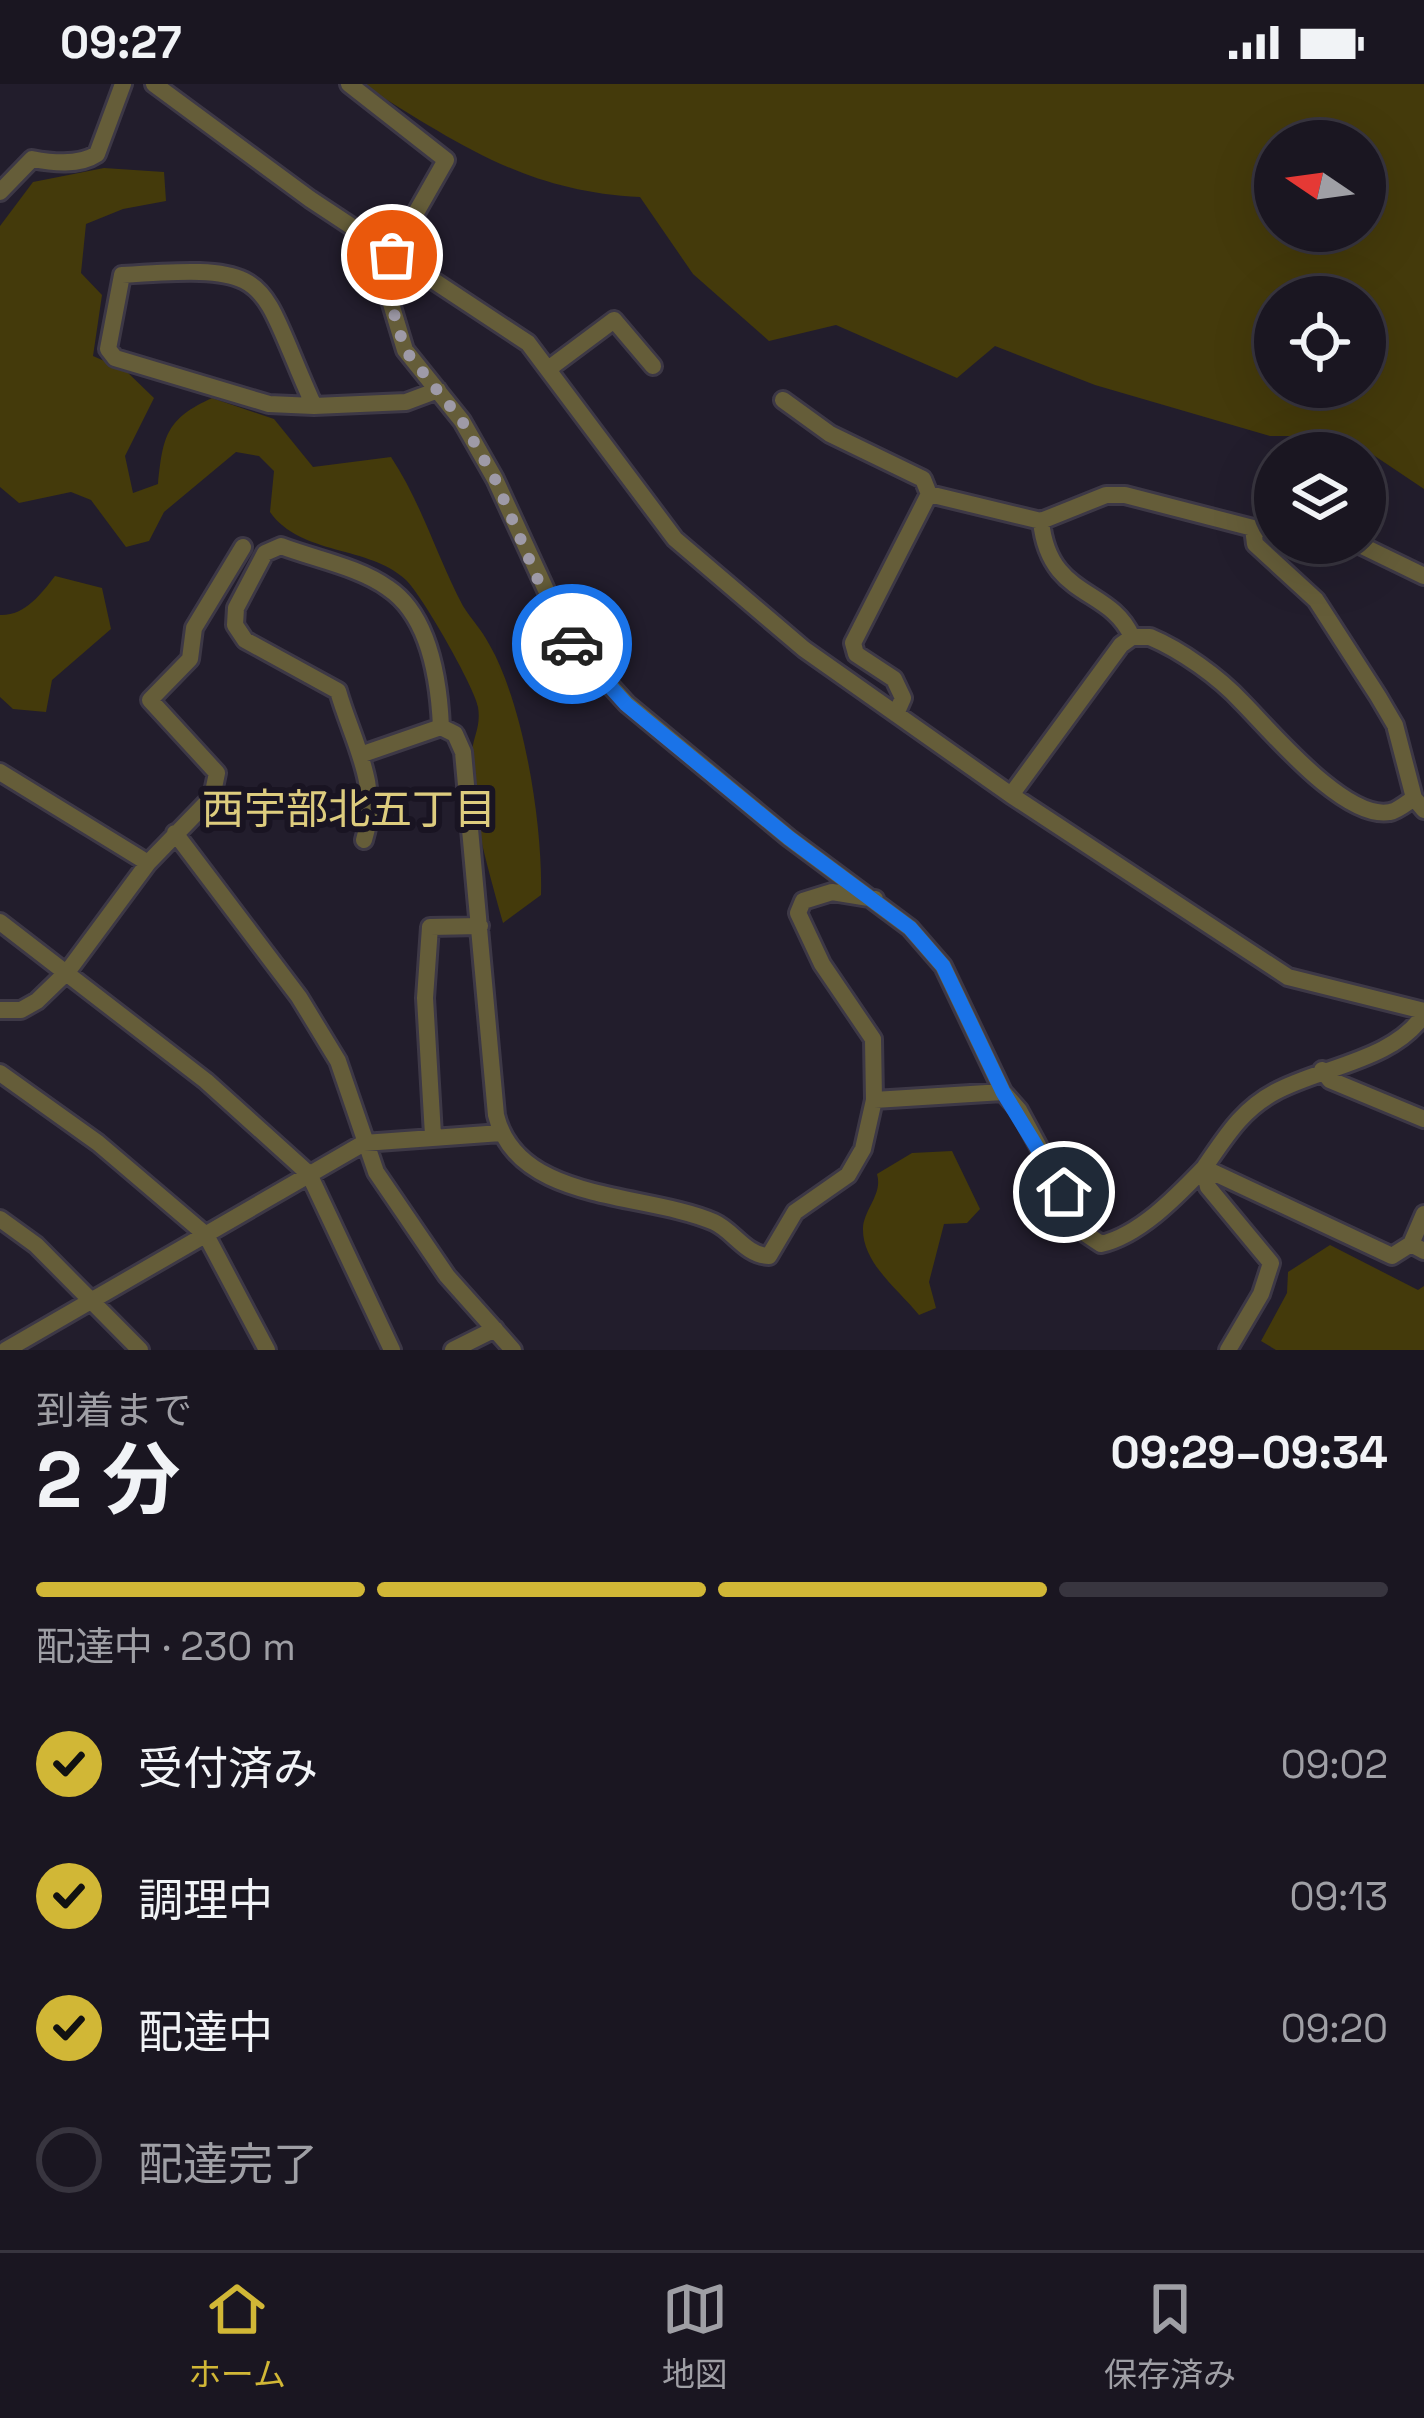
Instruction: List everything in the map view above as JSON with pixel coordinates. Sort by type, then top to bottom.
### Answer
[{"type":"street","points":[[0,192],[32,159],[70,161],[97,154],[123,84]]},
{"type":"street","points":[[154,84],[394,257],[502,322],[551,367],[675,539],[804,649],[1011,795],[1288,977],[1424,1012],[1413,1031],[1388,1047],[1322,1070],[1248,1110],[1179,1194],[1117,1240],[1101,1244],[1086,1234],[1019,1110],[1003,1092],[943,966],[875,899],[789,838],[593,671],[541,587],[495,479],[438,390],[405,350],[394,325],[389,297],[394,257],[446,160],[349,84]]},
{"type":"street","points":[[314,406],[275,308],[259,288],[216,271],[122,275],[108,349],[115,358],[268,404],[314,406],[406,402],[438,390]]},
{"type":"street","points":[[551,367],[614,320],[653,366]]},
{"type":"street","points":[[783,400],[830,434],[923,479],[929,494],[853,643],[856,654],[894,680],[903,698],[896,714]]},
{"type":"street","points":[[929,494],[1041,521],[1106,495],[1125,495],[1253,528],[1255,544],[1316,600],[1378,696],[1395,725],[1419,804],[1391,812],[1355,801],[1274,741],[1242,700],[1206,673],[1158,640],[1132,637]]},
{"type":"street","points":[[1041,521],[1060,577],[1126,623],[1132,637]]},
{"type":"street","points":[[364,840],[374,808],[363,754],[338,691],[245,640],[235,625],[236,608],[265,553],[281,546],[387,586],[400,598],[439,679],[441,727]]},
{"type":"street","points":[[0,1010],[21,1010],[37,1001],[68,971],[148,863],[212,797],[217,773],[150,700],[190,659],[194,628],[243,547]]},
{"type":"street","points":[[1386,558],[1424,576]]},
{"type":"street","points":[[1011,795],[1085,690],[1132,637]]},
{"type":"street","points":[[363,754],[441,727],[455,734],[464,752],[501,1132],[514,1156],[535,1170],[717,1223],[757,1256],[769,1256],[795,1212],[848,1175],[863,1149],[874,1100],[873,1039],[822,964],[798,913],[803,901],[832,892],[875,899]]},
{"type":"street","points":[[0,772],[148,863]]},
{"type":"street","points":[[175,833],[299,997],[338,1061],[376,1172],[447,1276],[513,1350]]},
{"type":"street","points":[[0,922],[206,1081],[309,1174],[392,1350]]},
{"type":"street","points":[[433,1135],[425,998],[430,927],[480,926]]},
{"type":"street","points":[[1322,1070],[1330,1081],[1424,1119]]},
{"type":"street","points":[[0,1073],[98,1143],[206,1235],[267,1350]]},
{"type":"street","points":[[874,1100],[1003,1092]]},
{"type":"street","points":[[6,1350],[364,1143],[501,1132]]},
{"type":"street","points":[[1204,1168],[1392,1256],[1418,1247],[1424,1214]]},
{"type":"street","points":[[1204,1168],[1208,1186],[1271,1263],[1261,1294],[1228,1350]]},
{"type":"street","points":[[0,1219],[36,1245],[140,1350]]},
{"type":"street","points":[[453,1350],[495,1329]]},
{"type":"shaded area","points":[[361,84],[1424,84],[1424,489],[1386,464],[1386,432],[1256,432],[1095,385],[995,346],[957,378],[836,325],[769,341],[693,274],[640,197],[561,185],[461,144]]},
{"type":"shaded area","points":[[104,168],[164,172],[166,201],[123,209],[86,224],[81,273],[102,295],[93,356],[125,370],[154,398],[125,456],[133,493],[158,484],[170,431],[185,414],[212,398],[274,419],[313,467],[391,457],[463,606],[501,669],[521,732],[535,801],[541,895],[503,923],[473,792],[478,707],[447,642],[406,580],[374,561],[317,544],[283,526],[270,512],[274,471],[259,456],[236,452],[164,512],[149,541],[126,547],[91,500],[71,492],[19,503],[0,487],[0,226],[33,182]]},
{"type":"shaded area","points":[[55,576],[102,588],[111,629],[52,680],[46,712],[13,709],[0,697],[0,615],[25,608]]},
{"type":"shaded area","points":[[952,1151],[980,1209],[967,1223],[944,1224],[929,1282],[936,1308],[919,1315],[875,1264],[864,1241],[864,1221],[877,1188],[877,1174],[912,1153]]},
{"type":"shaded area","points":[[1330,1245],[1418,1290],[1424,1286],[1424,1350],[1276,1350],[1261,1341],[1287,1293],[1288,1272]]},
{"type":"way so far","points":[[392,255],[397,258],[389,297],[405,350],[462,421],[495,479],[541,587],[572,644]]},
{"type":"district","name":"西宇部北五丁目","points":[[349,809]]},
{"type":"route","points":[[572,644],[626,704],[789,838],[833,866],[910,928],[943,966],[1003,1092],[1019,1110],[1064,1192]]}]
